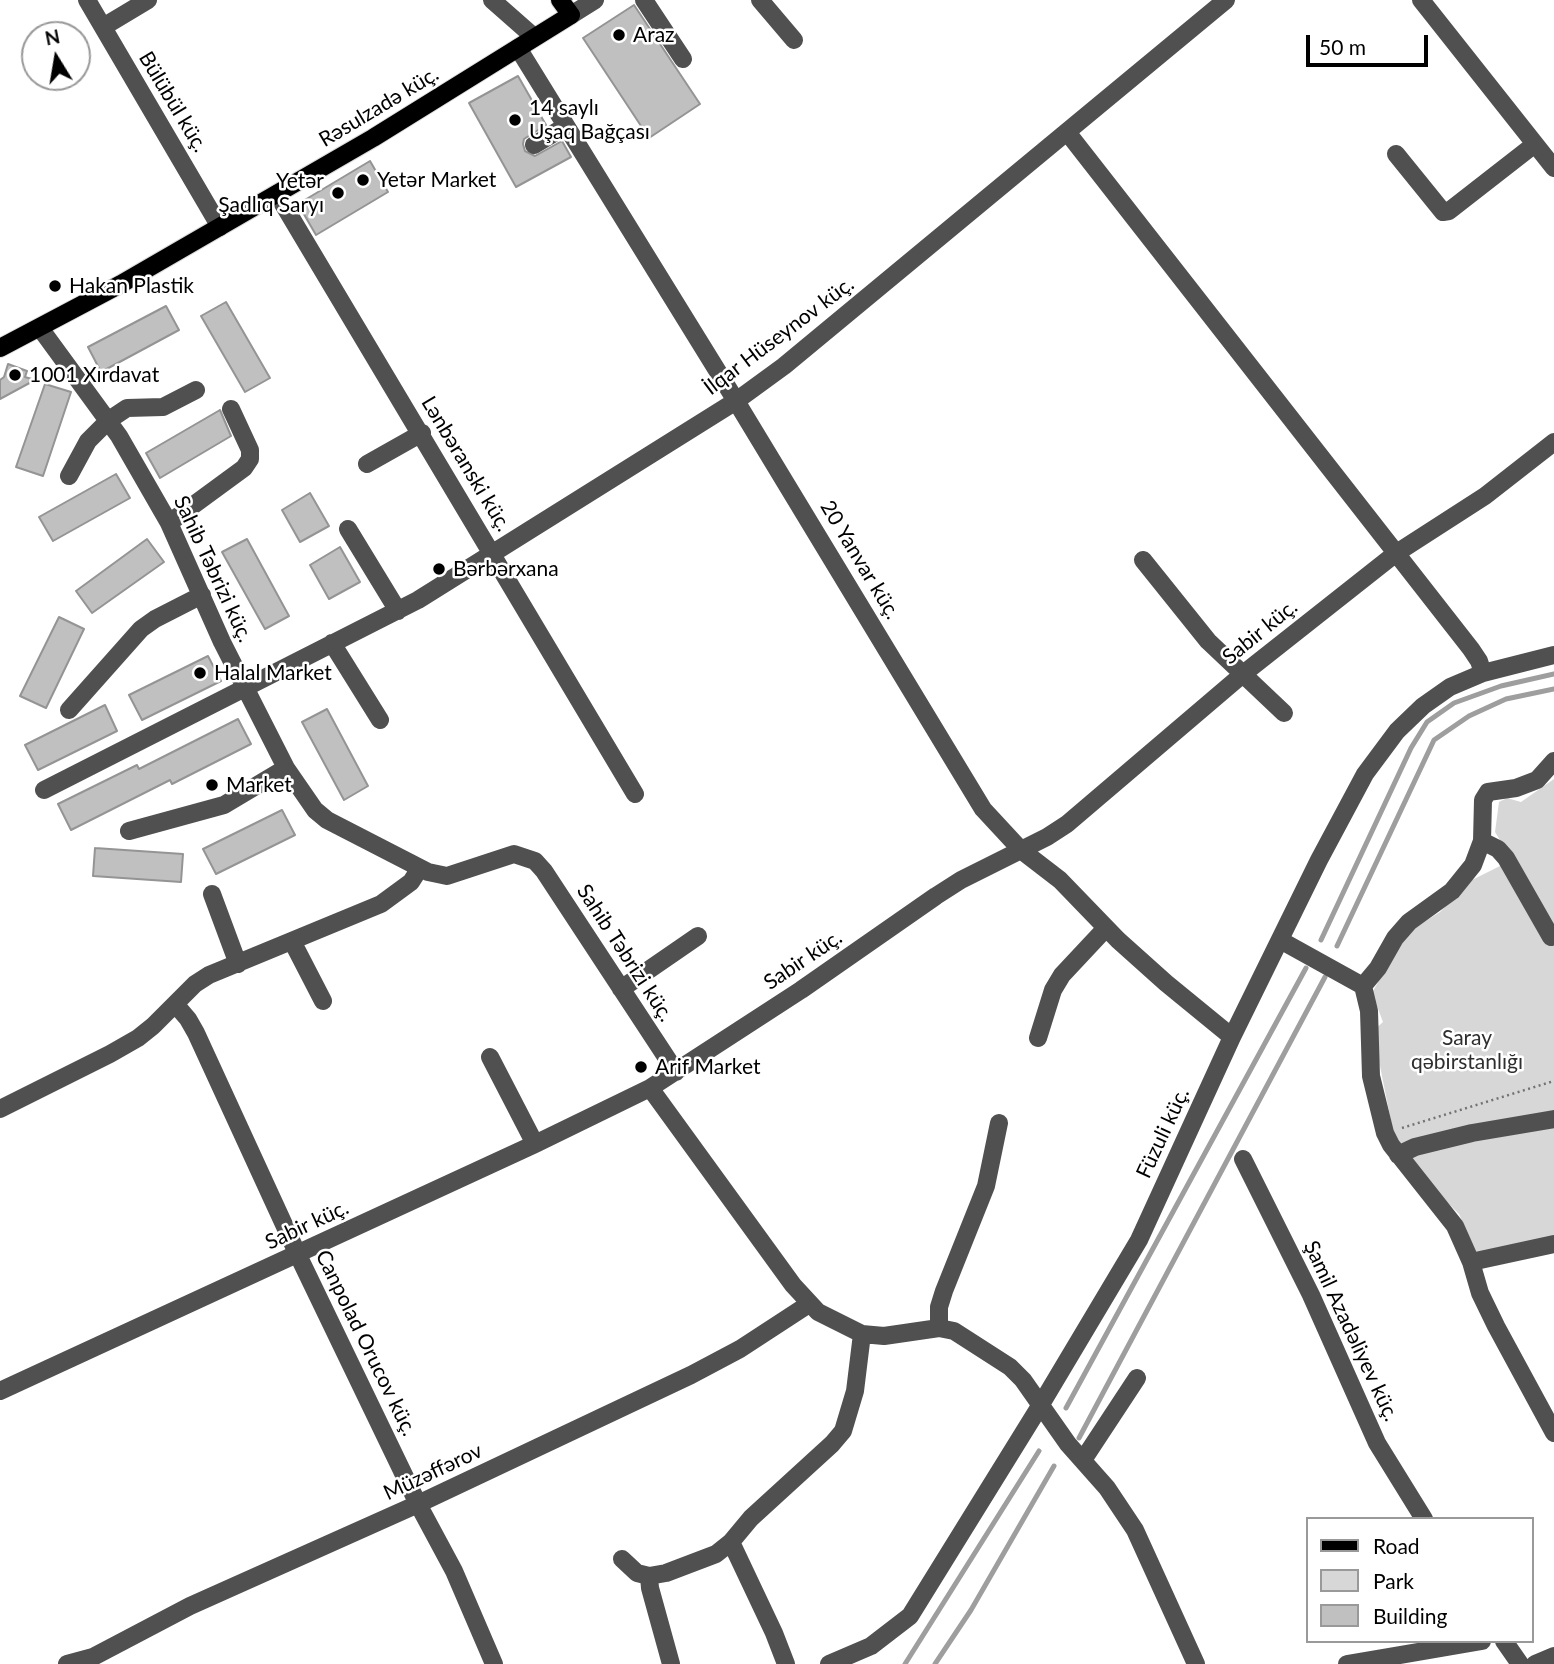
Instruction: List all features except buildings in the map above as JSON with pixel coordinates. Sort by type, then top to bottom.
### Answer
[{"type":"main road","name":"Rəsulzadə küç.","points":[[0,348],[220,227],[373,138],[518,48],[566,7]]},
{"type":"street","name":"Bülübül küç.","points":[[87,0],[220,227]]},
{"type":"street","points":[[103,27],[148,0]]},
{"type":"street","points":[[492,0],[534,37]]},
{"type":"street","name":"Rəsulzadə küç.","points":[[566,7],[595,0]]},
{"type":"street","points":[[644,0],[683,58]]},
{"type":"street","points":[[760,0],[794,40]]},
{"type":"street","name":"İlqar Hüseynov küç.","points":[[44,790],[398,611],[736,401],[784,366],[1226,0]]},
{"type":"street","points":[[1421,0],[1554,168]]},
{"type":"street","name":"20 Yanvar küç.","points":[[518,48],[983,809],[1021,850],[1060,880],[1106,928],[1166,983],[1233,1037]]},
{"type":"street","points":[[534,145],[566,126]]},
{"type":"street","points":[[1068,132],[1471,649],[1483,673]]},
{"type":"street","points":[[1396,155],[1443,212],[1449,211],[1535,144]]},
{"type":"street","name":"Lənbəranski küç.","points":[[277,194],[635,794]]},
{"type":"street","name":"Sahib Təbrizi küç.","points":[[40,328],[108,420],[169,523],[217,633],[301,793],[327,820],[420,868],[447,876],[514,854],[535,861],[676,1072]]},
{"type":"street","points":[[69,476],[88,442],[108,420],[127,408],[163,407],[196,390]]},
{"type":"street","points":[[169,523],[244,468],[250,460],[250,450],[231,409]]},
{"type":"street","points":[[367,464],[422,433]]},
{"type":"street","name":"Sabir küç.","points":[[0,1391],[298,1255],[650,1088],[801,990],[961,880],[1067,824],[1243,674],[1395,554],[1485,496],[1554,442]]},
{"type":"street","points":[[348,529],[398,611]]},
{"type":"street","points":[[1143,560],[1208,641],[1284,713]]},
{"type":"street","points":[[69,710],[141,629],[202,595]]},
{"type":"street","points":[[332,643],[380,720]]},
{"type":"street","name":"Füzuli küç.","points":[[830,1664],[871,1646],[910,1616],[1040,1406],[1139,1240],[1280,940],[1365,774],[1397,731],[1423,706],[1450,687],[1483,673],[1554,656]]},
{"type":"street","points":[[1363,986],[1409,922],[1452,891],[1473,865],[1482,841],[1483,800],[1488,792],[1516,788],[1537,780],[1554,761]]},
{"type":"street","points":[[129,831],[224,805],[286,768]]},
{"type":"street","points":[[1482,841],[1498,849],[1506,858],[1551,937]]},
{"type":"street","points":[[0,1109],[110,1054],[153,1026],[195,984],[381,904],[411,882],[420,868]]},
{"type":"street","points":[[212,894],[238,964]]},
{"type":"street","points":[[1038,1038],[1053,990],[1062,975],[1106,928]]},
{"type":"street","points":[[621,989],[698,936]]},
{"type":"street","points":[[1280,940],[1363,986],[1368,1011],[1371,1076],[1385,1133],[1398,1155],[1455,1226],[1471,1262],[1480,1293],[1554,1433]]},
{"type":"street","points":[[292,941],[323,1001]]},
{"type":"street","name":"Canpolad Orucov küç.","points":[[176,1005],[196,1033],[298,1255],[418,1504],[454,1571],[494,1664]]},
{"type":"street","points":[[490,1057],[535,1144]]},
{"type":"street","points":[[650,1088],[809,1304],[818,1312],[862,1334],[884,1336],[939,1328],[954,1331],[1010,1367],[1023,1380],[1040,1406],[1107,1488],[1135,1531],[1196,1664]]},
{"type":"street","points":[[1398,1155],[1415,1147],[1472,1133],[1554,1119]]},
{"type":"street","points":[[939,1328],[939,1307],[986,1185],[999,1123]]},
{"type":"street","name":"Şamil Azadəliyev küç.","points":[[1243,1159],[1311,1295],[1377,1443],[1423,1517]]},
{"type":"street","points":[[1471,1262],[1554,1244]]},
{"type":"street","name":"Müzəffərov","points":[[67,1664],[93,1657],[190,1606],[418,1504],[691,1375],[740,1349],[809,1304]]},
{"type":"street","points":[[622,1559],[637,1573],[649,1576],[666,1573],[716,1554],[731,1542],[751,1518],[843,1431],[855,1391],[862,1334]]},
{"type":"street","points":[[1083,1460],[1137,1378]]},
{"type":"street","points":[[731,1542],[786,1664]]},
{"type":"street","points":[[649,1576],[671,1664]]},
{"type":"street","points":[[1505,1643],[1520,1664]]},
{"type":"street","points":[[1347,1664],[1427,1658],[1455,1644]]},
{"type":"street","points":[[1535,1664],[1554,1656]]},
{"type":"path","points":[[1385,1133],[1554,1081]]},
{"type":"green space","name":"Saray qəbirstanlığı","points":[[1554,779],[1554,1237],[1477,1254],[1459,1214],[1421,1176],[1395,1141],[1373,1031],[1383,1022],[1372,993],[1405,934],[1440,912],[1472,880],[1512,860],[1495,832],[1499,802],[1507,798],[1521,802]]},
{"type":"waterway","points":[[1321,940],[1411,748],[1427,722],[1454,703],[1501,686],[1554,674]]},
{"type":"waterway","points":[[1337,946],[1434,740],[1469,716],[1506,699],[1554,689]]},
{"type":"waterway","points":[[1066,1408],[1306,968]]},
{"type":"waterway","points":[[1079,1438],[1325,977]]},
{"type":"waterway","points":[[905,1664],[1039,1451]]},
{"type":"waterway","points":[[935,1664],[971,1610],[1054,1466]]},
{"type":"place","name":"Araz","points":[[619,35]]},
{"type":"place","name":"14 saylı Uşaq Bağçası","points":[[515,120]]},
{"type":"place","name":"Yetər Market","points":[[363,180]]},
{"type":"place","name":"Yetər Şadlıq Saryı","points":[[338,193]]},
{"type":"place","name":"Hakan Plastik","points":[[55,286]]},
{"type":"place","name":"1001 Xırdavat","points":[[15,375]]},
{"type":"place","name":"Bərbərxana","points":[[439,569]]},
{"type":"place","name":"Halal Market","points":[[200,673]]},
{"type":"place","name":"Market","points":[[212,785]]},
{"type":"place","name":"Arif Market","points":[[641,1067]]}]
